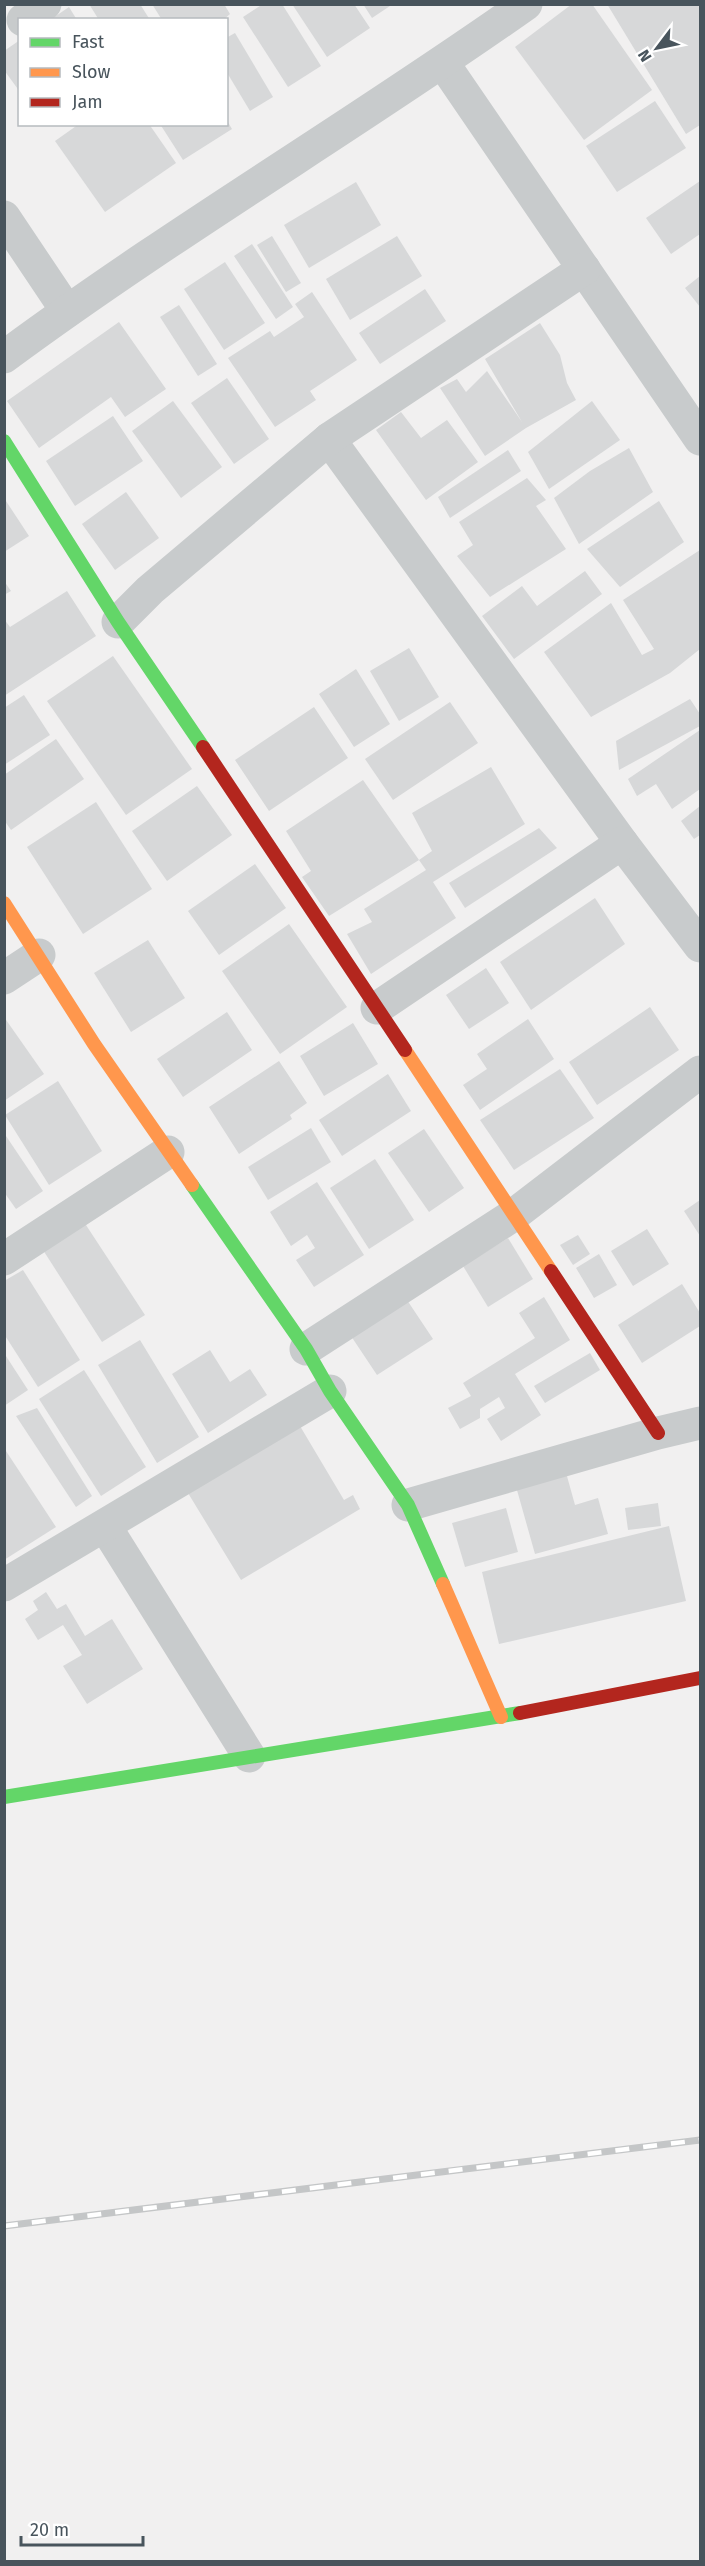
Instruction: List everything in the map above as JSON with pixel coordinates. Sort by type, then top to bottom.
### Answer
[{"type":"street","points":[[25,18],[45,4]]},
{"type":"street","points":[[4,357],[67,311],[442,63],[526,4]]},
{"type":"street","points":[[4,32],[18,23]]},
{"type":"street","points":[[442,63],[700,439]]},
{"type":"street","points":[[4,217],[67,311]]},
{"type":"street","points":[[118,622],[150,590],[329,439],[584,269]]},
{"type":"street","points":[[329,439],[622,843],[700,946]]},
{"type":"street","points":[[4,441],[118,622],[250,815],[658,1432]]},
{"type":"street","points":[[377,1008],[622,843]]},
{"type":"street","points":[[4,903],[94,1044],[306,1349],[330,1391],[408,1505],[501,1717]]},
{"type":"street","points":[[4,978],[39,955]]},
{"type":"street","points":[[306,1349],[515,1215],[700,1072]]},
{"type":"street","points":[[4,1259],[168,1152]]},
{"type":"street","points":[[4,1585],[330,1391]]},
{"type":"street","points":[[408,1505],[658,1432],[700,1423]]},
{"type":"street","points":[[105,1526],[249,1756]]},
{"type":"street","points":[[4,1797],[501,1717],[700,1678]]},
{"type":"building","points":[[89,4],[140,4],[149,18],[98,18]]},
{"type":"building","points":[[152,4],[224,4],[230,14],[225,18],[161,18]]},
{"type":"building","points":[[263,4],[282,4],[321,66],[288,87],[243,17]]},
{"type":"building","points":[[292,4],[354,4],[370,28],[327,57]]},
{"type":"building","points":[[363,4],[393,4],[372,18]]},
{"type":"building","points":[[572,4],[592,4],[652,90],[584,140],[515,47]]},
{"type":"building","points":[[607,4],[700,4],[700,125],[686,134]]},
{"type":"building","points":[[69,7],[76,18],[53,18]]},
{"type":"building","points":[[235,33],[273,97],[250,111],[228,74],[228,37]]},
{"type":"building","points":[[18,41],[18,89],[4,70],[4,51]]},
{"type":"building","points":[[655,101],[686,148],[617,192],[586,146]]},
{"type":"building","points":[[228,122],[232,129],[183,160],[161,126],[228,126]]},
{"type":"building","points":[[76,126],[150,126],[176,163],[105,212],[55,141]]},
{"type":"building","points":[[700,181],[700,234],[671,254],[646,218]]},
{"type":"building","points":[[356,182],[381,225],[309,268],[284,225]]},
{"type":"building","points":[[272,236],[301,283],[286,292],[257,245]]},
{"type":"building","points":[[397,236],[422,276],[350,320],[326,279]]},
{"type":"building","points":[[252,244],[293,307],[276,319],[234,256]]},
{"type":"building","points":[[225,262],[265,323],[224,350],[184,289]]},
{"type":"building","points":[[700,276],[700,307],[685,288]]},
{"type":"building","points":[[425,289],[446,321],[380,364],[359,333]]},
{"type":"building","points":[[312,292],[357,360],[310,391],[316,400],[275,427],[228,358],[270,331],[274,337],[304,317],[295,304]]},
{"type":"building","points":[[179,305],[217,364],[198,376],[160,317]]},
{"type":"building","points":[[119,322],[166,389],[125,417],[111,397],[39,448],[7,401]]},
{"type":"building","points":[[540,323],[560,355],[567,383],[576,400],[526,428],[485,456],[440,388],[457,379],[466,392],[487,371],[522,422],[485,359]]},
{"type":"building","points":[[227,378],[269,439],[234,464],[191,403]]},
{"type":"building","points":[[173,401],[222,467],[181,498],[132,431]]},
{"type":"building","points":[[592,401],[620,440],[549,489],[528,452]]},
{"type":"building","points":[[401,412],[421,438],[447,420],[478,462],[426,500],[376,430]]},
{"type":"building","points":[[113,416],[143,461],[75,506],[46,461]]},
{"type":"building","points":[[629,448],[653,492],[579,544],[554,498],[590,471]]},
{"type":"building","points":[[508,450],[521,471],[450,518],[438,497]]},
{"type":"building","points":[[527,478],[546,500],[536,506],[566,549],[490,597],[457,556],[473,545],[459,522]]},
{"type":"building","points":[[126,492],[159,538],[115,570],[82,524]]},
{"type":"building","points":[[4,498],[29,536],[4,552]]},
{"type":"building","points":[[659,501],[684,542],[620,587],[587,549]]},
{"type":"building","points":[[700,550],[700,649],[670,673],[591,717],[544,652],[611,603],[642,655],[654,649],[623,600]]},
{"type":"building","points":[[585,571],[602,594],[514,659],[482,616],[522,586],[537,606]]},
{"type":"building","points":[[4,581],[11,591],[4,595]]},
{"type":"building","points":[[67,591],[96,636],[4,696],[4,619],[10,627]]},
{"type":"building","points":[[409,648],[439,697],[399,721],[370,671]]},
{"type":"building","points":[[113,656],[192,769],[126,815],[47,701]]},
{"type":"building","points":[[356,669],[390,724],[354,747],[319,694]]},
{"type":"building","points":[[24,695],[50,735],[4,765],[4,708]]},
{"type":"building","points":[[690,699],[700,714],[700,726],[619,770],[616,741]]},
{"type":"building","points":[[450,702],[478,743],[393,800],[365,759]]},
{"type":"building","points":[[314,707],[348,758],[269,811],[235,760]]},
{"type":"building","points":[[700,730],[700,789],[672,809],[656,784],[637,796],[628,779]]},
{"type":"building","points":[[56,739],[84,779],[11,830],[4,820],[4,775]]},
{"type":"building","points":[[491,767],[525,824],[433,882],[456,918],[371,974],[347,934],[372,922],[364,909],[426,870],[419,860],[432,851],[412,813]]},
{"type":"building","points":[[363,780],[419,860],[329,916],[302,877],[311,871],[286,831]]},
{"type":"building","points":[[197,786],[232,835],[167,881],[132,831]]},
{"type":"building","points":[[96,802],[152,889],[83,934],[27,847]]},
{"type":"building","points":[[700,806],[700,835],[694,839],[681,821]]},
{"type":"building","points":[[539,828],[557,848],[465,908],[449,883]]},
{"type":"building","points":[[255,864],[286,908],[219,955],[188,911]]},
{"type":"building","points":[[595,898],[625,944],[531,1010],[500,962]]},
{"type":"building","points":[[289,924],[347,1007],[280,1054],[222,971]]},
{"type":"building","points":[[148,940],[185,998],[131,1032],[94,973]]},
{"type":"building","points":[[486,968],[509,1003],[469,1029],[446,995]]},
{"type":"building","points":[[650,1007],[679,1050],[597,1105],[569,1062]]},
{"type":"building","points":[[227,1012],[252,1050],[183,1097],[157,1059]]},
{"type":"building","points":[[4,1017],[44,1074],[4,1101]]},
{"type":"building","points":[[528,1019],[554,1059],[480,1110],[463,1085],[487,1069],[477,1054]]},
{"type":"building","points":[[353,1023],[378,1064],[324,1096],[300,1056]]},
{"type":"building","points":[[279,1061],[307,1103],[290,1115],[292,1119],[239,1154],[209,1107]]},
{"type":"building","points":[[560,1069],[594,1118],[514,1170],[480,1120]]},
{"type":"building","points":[[388,1074],[411,1111],[342,1156],[319,1120]]},
{"type":"building","points":[[58,1081],[102,1151],[49,1185],[5,1115]]},
{"type":"building","points":[[311,1128],[331,1162],[268,1200],[248,1167]]},
{"type":"building","points":[[424,1129],[464,1188],[429,1212],[388,1153]]},
{"type":"building","points":[[4,1133],[43,1191],[16,1209],[4,1192]]},
{"type":"building","points":[[375,1159],[414,1220],[369,1249],[330,1188]]},
{"type":"building","points":[[317,1182],[364,1255],[314,1287],[296,1260],[315,1248],[307,1235],[291,1246],[270,1212]]},
{"type":"building","points":[[700,1200],[700,1236],[684,1211]]},
{"type":"building","points":[[84,1222],[145,1315],[102,1342],[43,1250]]},
{"type":"building","points":[[647,1229],[669,1264],[633,1286],[611,1251]]},
{"type":"building","points":[[578,1235],[590,1254],[573,1265],[560,1245]]},
{"type":"building","points":[[508,1238],[533,1279],[488,1307],[463,1266]]},
{"type":"building","points":[[599,1254],[617,1285],[594,1298],[576,1268]]},
{"type":"building","points":[[23,1270],[80,1360],[38,1387],[4,1334],[4,1281]]},
{"type":"building","points":[[682,1284],[700,1313],[700,1326],[642,1363],[618,1325]]},
{"type":"building","points":[[405,1297],[433,1339],[377,1375],[349,1333]]},
{"type":"building","points":[[544,1297],[570,1340],[515,1374],[541,1415],[501,1441],[487,1419],[505,1408],[499,1397],[480,1409],[480,1418],[460,1429],[448,1408],[471,1396],[463,1383],[535,1338],[519,1313]]},
{"type":"building","points":[[140,1340],[199,1437],[157,1463],[98,1365]]},
{"type":"building","points":[[210,1350],[230,1382],[250,1369],[267,1395],[208,1433],[172,1374]]},
{"type":"building","points":[[4,1353],[28,1390],[4,1406]]},
{"type":"building","points":[[590,1353],[600,1370],[545,1403],[534,1386]]},
{"type":"building","points":[[84,1370],[146,1467],[101,1496],[39,1399]]},
{"type":"building","points":[[37,1408],[92,1496],[76,1507],[16,1416]]},
{"type":"building","points":[[300,1426],[344,1500],[353,1495],[360,1509],[241,1580],[188,1493]]},
{"type":"building","points":[[4,1448],[56,1527],[4,1560]]},
{"type":"building","points":[[565,1469],[575,1505],[598,1498],[608,1534],[535,1554],[515,1483]]},
{"type":"building","points":[[658,1503],[661,1526],[628,1530],[625,1508]]},
{"type":"building","points":[[506,1508],[518,1552],[465,1567],[452,1523]]},
{"type":"building","points":[[669,1526],[686,1601],[499,1644],[482,1572]]},
{"type":"building","points":[[46,1592],[57,1609],[66,1604],[85,1636],[112,1619],[143,1669],[87,1704],[63,1666],[82,1655],[63,1625],[38,1640],[25,1619],[38,1610],[33,1601]]},
{"type":"railway","points":[[4,2226],[700,2140]]},
{"type":"traffic: fast","points":[[4,441],[118,622],[203,747]]},
{"type":"traffic: fast","points":[[192,1185],[306,1349],[330,1391],[408,1505],[443,1584]]},
{"type":"traffic: fast","points":[[4,1797],[520,1713]]},
{"type":"traffic: slow","points":[[4,903],[94,1044],[192,1185]]},
{"type":"traffic: slow","points":[[405,1050],[551,1271]]},
{"type":"traffic: slow","points":[[443,1584],[501,1717]]},
{"type":"traffic: jam","points":[[203,747],[405,1050]]},
{"type":"traffic: jam","points":[[551,1271],[658,1433]]},
{"type":"traffic: jam","points":[[520,1713],[700,1678]]}]
